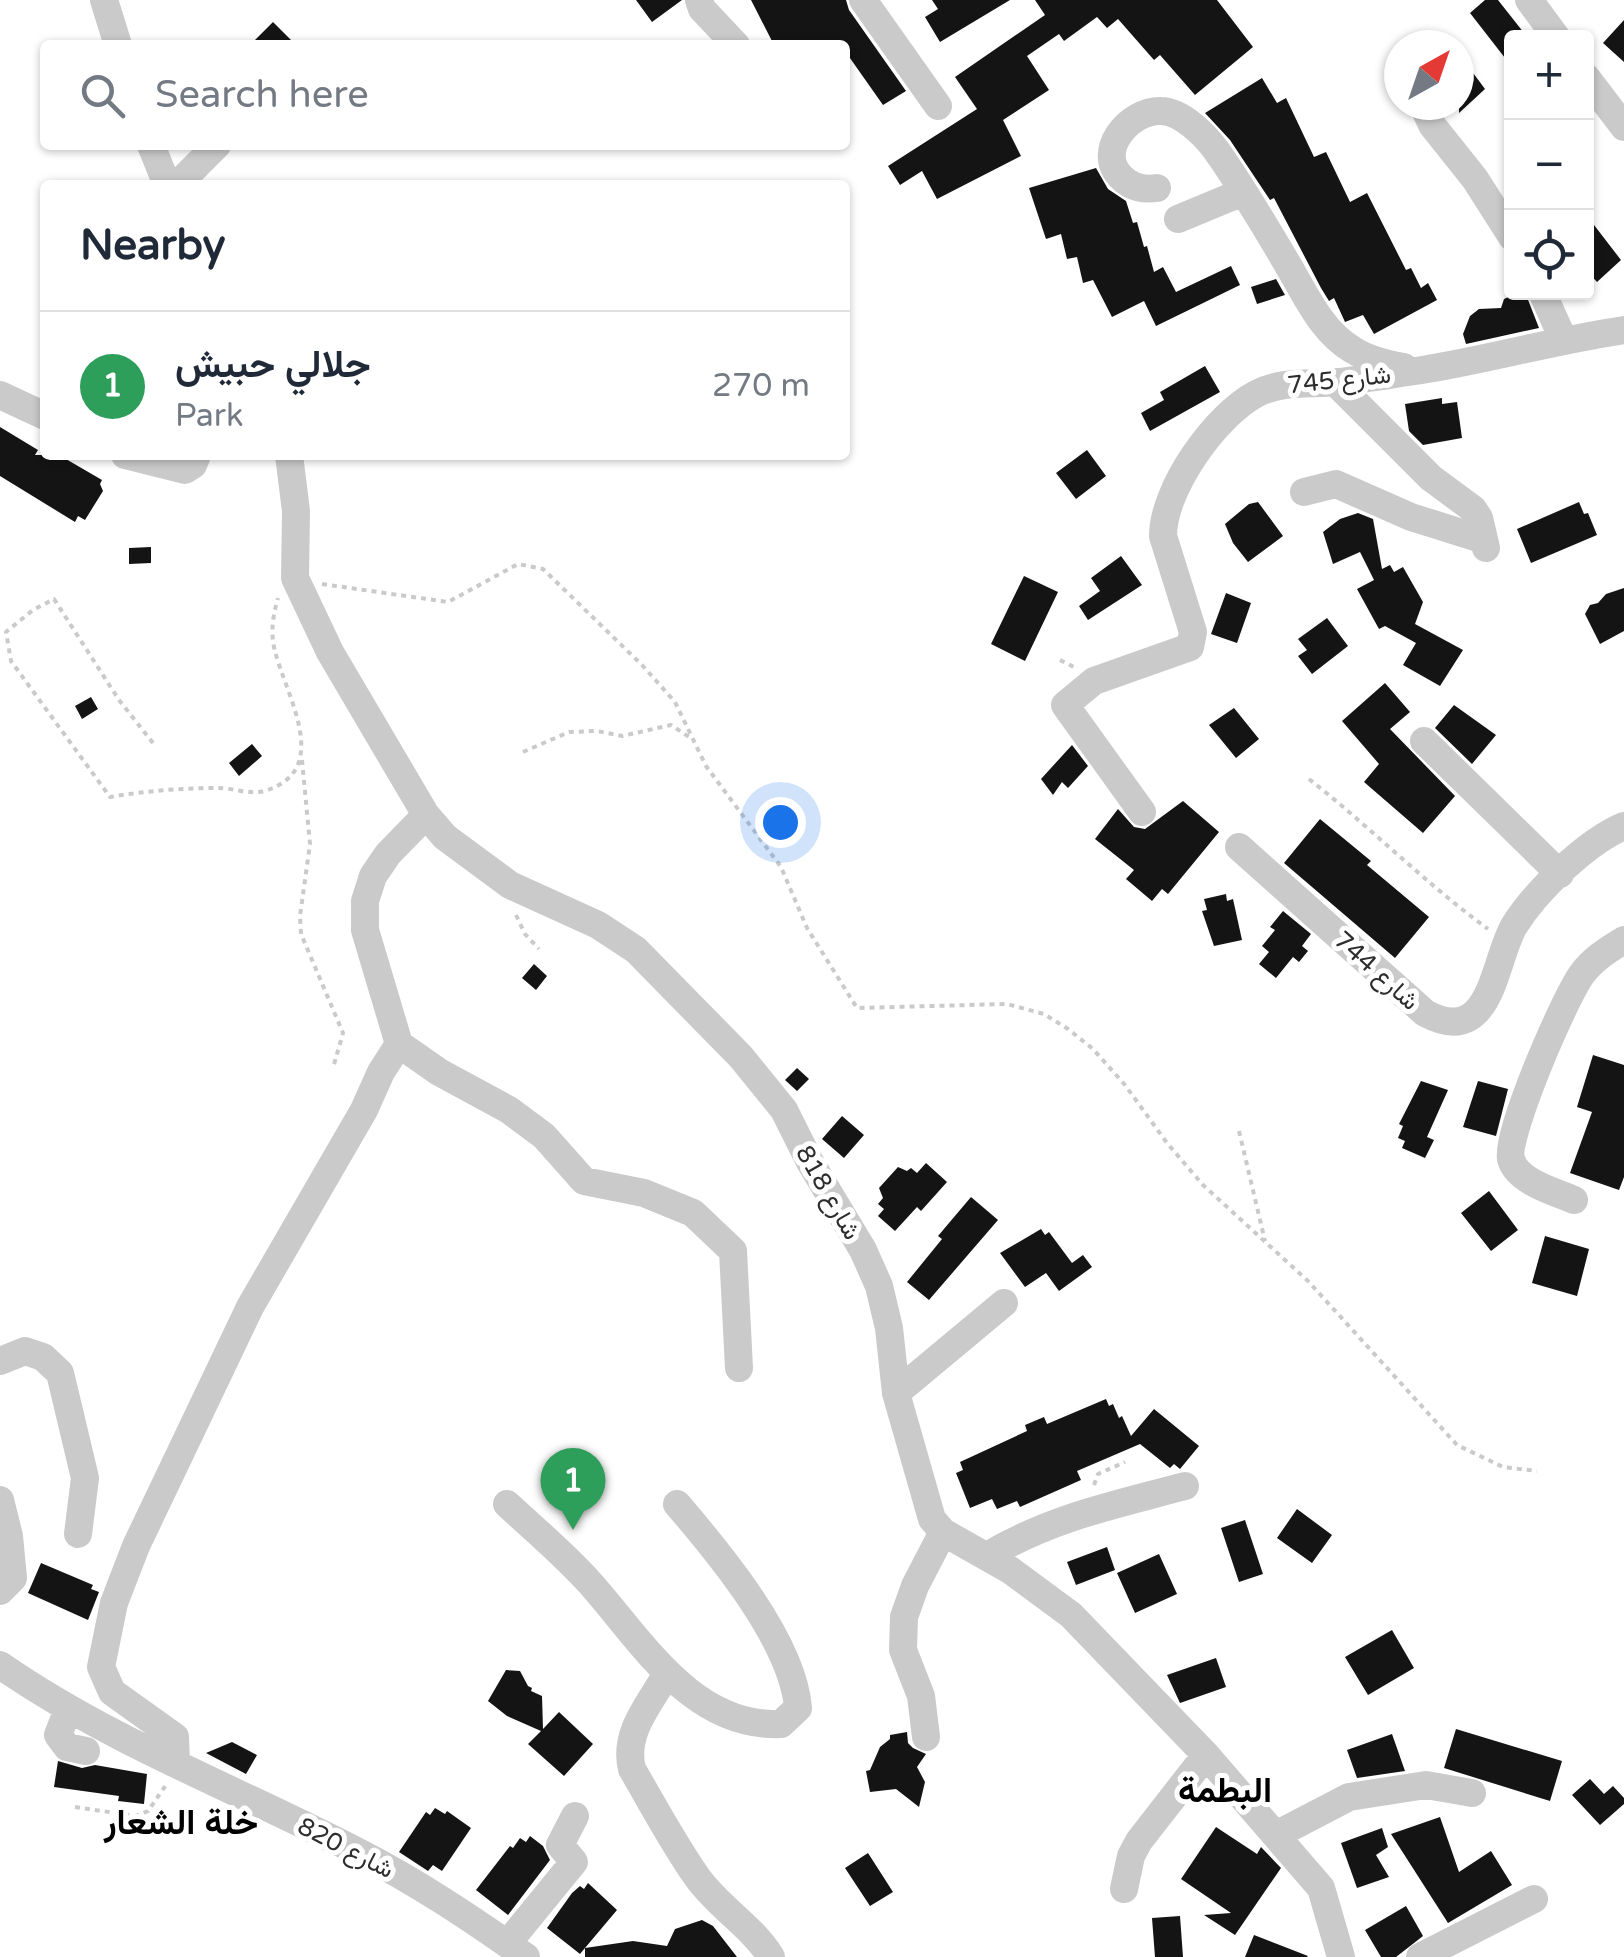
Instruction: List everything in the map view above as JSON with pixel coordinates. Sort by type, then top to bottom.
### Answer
[{"type":"street","points":[[104,0],[116,40]]},
{"type":"street","points":[[699,0],[702,9],[731,40]]},
{"type":"street","points":[[863,0],[938,106]]},
{"type":"street","points":[[1529,0],[1550,30]]},
{"type":"street","points":[[1594,88],[1624,127]]},
{"type":"street","points":[[1157,188],[1148,190],[1128,184],[1112,168],[1110,158],[1114,141],[1132,121],[1162,111],[1173,114],[1210,143],[1306,297],[1336,337],[1352,350],[1380,363],[1420,370]]},
{"type":"street","points":[[1430,120],[1504,224]]},
{"type":"street","points":[[153,150],[165,180]]},
{"type":"street","points":[[182,180],[212,150]]},
{"type":"street","points":[[1178,219],[1243,192]]},
{"type":"street","points":[[1546,300],[1564,340]]},
{"type":"street","name":"شارع 745","points":[[1142,812],[1065,706],[1094,681],[1190,647],[1192,632],[1162,536],[1163,522],[1174,491],[1212,432],[1242,402],[1274,386],[1420,370],[1624,330]]},
{"type":"street","points":[[1304,492],[1336,484],[1483,544],[1479,518],[1473,508],[1431,478],[1336,382]]},
{"type":"street","points":[[0,394],[40,414]]},
{"type":"street","points":[[144,460],[185,470],[194,460]]},
{"type":"street","name":"شارع 818","points":[[290,460],[296,511],[296,578],[330,652],[426,815],[444,836],[510,886],[598,926],[636,950],[741,1057],[784,1110],[863,1250],[879,1286],[889,1328],[896,1394],[932,1519],[943,1532]]},
{"type":"street","points":[[1424,741],[1560,874]]},
{"type":"street","points":[[426,815],[388,854],[373,876],[365,901],[365,930],[398,1044],[533,1127],[584,1181],[644,1193],[692,1213],[714,1232],[733,1251],[739,1368]]},
{"type":"street","name":"شارع 744","points":[[1240,847],[1425,1013],[1442,1022],[1466,1018],[1480,1008],[1492,990],[1512,928],[1580,854],[1624,826]]},
{"type":"street","points":[[1574,1200],[1517,1170],[1511,1159],[1512,1142],[1522,1106],[1572,991],[1592,964],[1624,940]]},
{"type":"street","points":[[178,1764],[175,1737],[112,1692],[102,1667],[114,1604],[136,1546],[250,1306],[398,1044]]},
{"type":"street","points":[[896,1394],[1004,1302]]},
{"type":"street","points":[[0,1361],[25,1351],[43,1356],[60,1372],[84,1478],[78,1534]]},
{"type":"street","points":[[987,1556],[1032,1531],[1185,1486]]},
{"type":"street","points":[[0,1500],[10,1536],[13,1578],[0,1592]]},
{"type":"street","points":[[507,1504],[589,1581],[666,1675],[705,1703],[756,1721],[780,1724],[798,1708],[788,1668],[768,1628],[715,1548],[677,1504]]},
{"type":"street","points":[[926,1737],[921,1696],[902,1650],[904,1617],[943,1532],[1044,1592],[1071,1615],[1206,1756],[1321,1888],[1341,1957]]},
{"type":"street","name":"شارع 820","points":[[0,1666],[68,1709],[358,1852],[428,1891],[516,1950]]},
{"type":"street","points":[[666,1675],[636,1726],[628,1752],[632,1769],[697,1877],[726,1910],[760,1939],[771,1957]]},
{"type":"street","points":[[68,1709],[58,1735],[66,1747],[86,1750]]},
{"type":"street","points":[[1124,1889],[1138,1841],[1206,1756]]},
{"type":"street","points":[[1276,1835],[1349,1798],[1426,1784],[1472,1792]]},
{"type":"street","points":[[516,1950],[574,1862],[560,1845],[574,1816]]},
{"type":"street","points":[[1420,1957],[1534,1900]]},
{"type":"path","points":[[523,752],[569,732],[597,731],[622,736],[671,725],[693,740]]},
{"type":"path","points":[[302,756],[310,844],[301,934],[343,1032],[333,1068]]},
{"type":"path","points":[[1309,779],[1373,830],[1451,902],[1508,943]]},
{"type":"path","points":[[510,886],[518,923],[539,949]]},
{"type":"path","points":[[807,928],[857,1008],[1007,1004],[1044,1014],[1068,1028],[1125,1085],[1167,1144],[1203,1185],[1308,1281],[1458,1444],[1503,1467],[1537,1471]]},
{"type":"path","points":[[1239,1131],[1265,1241]]},
{"type":"path","points":[[1096,1510],[1094,1485],[1098,1474],[1126,1462]]},
{"type":"path","points":[[75,1807],[136,1816],[148,1810],[178,1764]]},
{"type":"building","points":[[636,0],[682,0],[652,22]]},
{"type":"building","points":[[751,0],[846,0],[906,91],[883,105],[850,58],[850,40],[771,40]]},
{"type":"building","points":[[932,0],[1010,0],[940,42],[925,17],[938,9]]},
{"type":"building","points":[[1035,0],[1217,0],[1253,47],[1195,95],[1160,55],[1154,60],[1118,19],[1107,28],[1097,17],[1064,41],[1059,34],[1027,56],[1049,90],[1003,120],[1021,156],[937,199],[922,171],[900,185],[888,166],[977,109],[955,77],[1045,15]]},
{"type":"building","points":[[1485,0],[1498,0],[1522,30],[1504,30],[1504,57],[1470,13]]},
{"type":"building","points":[[1624,20],[1624,62],[1603,43]]},
{"type":"building","points":[[273,22],[291,40],[255,40]]},
{"type":"building","points":[[1474,74],[1485,89],[1474,99]]},
{"type":"building","points":[[1262,78],[1277,103],[1286,98],[1314,157],[1326,152],[1350,202],[1367,193],[1406,270],[1411,268],[1421,288],[1428,283],[1437,300],[1374,334],[1363,315],[1345,322],[1334,298],[1329,301],[1321,288],[1274,198],[1270,200],[1230,140],[1205,113]]},
{"type":"building","points":[[1096,168],[1108,189],[1126,201],[1144,247],[1147,246],[1154,272],[1163,267],[1176,292],[1231,266],[1240,285],[1156,326],[1144,301],[1112,317],[1093,280],[1083,283],[1077,257],[1067,259],[1061,234],[1046,239],[1029,188]]},
{"type":"building","points":[[1594,225],[1621,260],[1597,282],[1594,279]]},
{"type":"building","points":[[1276,279],[1285,295],[1257,304],[1251,287]]},
{"type":"building","points":[[1504,299],[1528,300],[1539,328],[1466,344],[1463,334],[1470,316],[1479,309],[1501,308]]},
{"type":"building","points":[[1205,366],[1220,392],[1150,431],[1141,413],[1164,400],[1160,392]]},
{"type":"building","points":[[1442,398],[1442,404],[1457,402],[1462,438],[1423,445],[1409,431],[1405,404]]},
{"type":"building","points":[[0,427],[38,450],[35,455],[40,455],[40,460],[68,460],[102,480],[103,491],[85,520],[78,516],[75,522],[0,476]]},
{"type":"building","points":[[1087,450],[1106,476],[1076,499],[1056,473]]},
{"type":"building","points":[[1258,502],[1283,536],[1248,562],[1225,524],[1249,504]]},
{"type":"building","points":[[1579,502],[1597,535],[1531,563],[1517,529]]},
{"type":"building","points":[[1358,513],[1373,519],[1382,569],[1390,565],[1394,572],[1403,567],[1423,602],[1415,624],[1463,650],[1440,686],[1403,665],[1416,643],[1385,626],[1379,629],[1357,589],[1374,580],[1360,552],[1333,564],[1323,532],[1340,519]]},
{"type":"building","points":[[151,547],[151,563],[129,564],[129,548]]},
{"type":"building","points":[[1121,556],[1142,585],[1088,620],[1079,606],[1100,591],[1091,578]]},
{"type":"building","points":[[1024,576],[1058,592],[1025,661],[991,644]]},
{"type":"building","points":[[1624,588],[1624,631],[1600,644],[1585,614],[1590,605],[1606,594]]},
{"type":"building","points":[[1226,593],[1251,603],[1237,643],[1211,634]]},
{"type":"building","points":[[1327,618],[1348,646],[1312,674],[1298,656],[1307,650],[1298,639]]},
{"type":"building","points":[[1385,683],[1410,712],[1390,729],[1455,796],[1423,833],[1364,782],[1379,764],[1342,721]]},
{"type":"building","points":[[91,697],[98,709],[82,719],[75,706]]},
{"type":"building","points":[[1454,705],[1496,735],[1472,764],[1435,728]]},
{"type":"building","points":[[1234,708],[1259,739],[1236,758],[1209,725]]},
{"type":"building","points":[[252,744],[262,756],[239,776],[229,763]]},
{"type":"building","points":[[1072,745],[1088,766],[1068,788],[1062,782],[1053,795],[1041,779]]},
{"type":"building","points":[[1183,801],[1219,832],[1168,894],[1162,889],[1152,901],[1126,879],[1134,870],[1095,839],[1118,809],[1134,827],[1145,829]]},
{"type":"building","points":[[1320,819],[1429,917],[1395,958],[1284,863]]},
{"type":"building","points":[[1226,894],[1227,901],[1233,899],[1242,940],[1214,946],[1202,911],[1207,910],[1204,899]]},
{"type":"building","points":[[1283,911],[1311,934],[1302,946],[1308,951],[1299,962],[1293,957],[1276,978],[1259,964],[1269,952],[1262,946],[1275,930],[1270,927]]},
{"type":"building","points":[[534,964],[547,976],[536,990],[522,978]]},
{"type":"building","points":[[1593,1055],[1624,1065],[1624,1177],[1619,1190],[1570,1173],[1592,1112],[1577,1107]]},
{"type":"building","points":[[797,1068],[809,1079],[797,1091],[785,1080]]},
{"type":"building","points":[[1421,1081],[1448,1090],[1427,1137],[1434,1140],[1425,1158],[1402,1148],[1405,1141],[1398,1138],[1403,1126],[1399,1124]]},
{"type":"building","points":[[1478,1081],[1508,1089],[1496,1136],[1463,1127]]},
{"type":"building","points":[[842,1116],[864,1135],[844,1158],[822,1139]]},
{"type":"building","points":[[926,1163],[947,1182],[921,1211],[917,1207],[895,1231],[878,1216],[884,1209],[878,1204],[883,1198],[879,1188],[898,1167],[917,1173]]},
{"type":"building","points":[[1489,1191],[1518,1230],[1491,1251],[1461,1213]]},
{"type":"building","points":[[971,1197],[998,1220],[929,1300],[907,1282]]},
{"type":"building","points":[[1041,1229],[1045,1235],[1049,1232],[1072,1263],[1083,1255],[1092,1267],[1059,1291],[1046,1273],[1025,1287],[1000,1253]]},
{"type":"building","points":[[1545,1236],[1589,1249],[1577,1296],[1532,1283]]},
{"type":"building","points":[[1106,1399],[1119,1418],[1122,1416],[1131,1436],[1154,1409],[1199,1446],[1180,1469],[1174,1464],[1170,1468],[1140,1444],[1077,1471],[1081,1480],[1020,1507],[1017,1501],[997,1509],[992,1499],[970,1508],[956,1473],[963,1470],[960,1462],[1027,1431],[1025,1425],[1044,1417],[1047,1424]]},
{"type":"building","points":[[1297,1509],[1332,1535],[1312,1563],[1277,1538]]},
{"type":"building","points":[[1245,1520],[1263,1574],[1239,1582],[1221,1528]]},
{"type":"building","points":[[1107,1547],[1115,1570],[1076,1585],[1067,1562]]},
{"type":"building","points":[[1159,1554],[1177,1594],[1135,1613],[1117,1573]]},
{"type":"building","points":[[41,1563],[93,1585],[91,1589],[99,1592],[88,1620],[28,1593]]},
{"type":"building","points":[[1392,1630],[1414,1668],[1368,1695],[1345,1657]]},
{"type":"building","points":[[1216,1658],[1226,1687],[1180,1703],[1167,1675]]},
{"type":"building","points":[[506,1670],[520,1671],[531,1691],[542,1696],[543,1729],[559,1712],[593,1744],[564,1776],[528,1744],[541,1731],[507,1716],[488,1701]]},
{"type":"building","points":[[1456,1729],[1562,1761],[1550,1801],[1444,1768]]},
{"type":"building","points":[[907,1732],[908,1743],[926,1754],[917,1767],[925,1782],[919,1807],[896,1789],[870,1792],[866,1771],[890,1735]]},
{"type":"building","points":[[1392,1734],[1405,1771],[1357,1778],[1347,1750]]},
{"type":"building","points":[[232,1742],[257,1755],[246,1774],[206,1753]]},
{"type":"building","points":[[58,1761],[82,1768],[95,1765],[147,1774],[144,1804],[118,1801],[119,1796],[54,1787]]},
{"type":"building","points":[[1590,1779],[1604,1794],[1613,1786],[1624,1798],[1624,1804],[1600,1825],[1572,1795]]},
{"type":"building","points":[[435,1808],[445,1814],[447,1811],[471,1828],[442,1871],[433,1865],[428,1871],[399,1852],[426,1812],[430,1815]]},
{"type":"building","points":[[1440,1817],[1459,1872],[1491,1851],[1512,1885],[1448,1923],[1391,1834]]},
{"type":"building","points":[[1216,1827],[1257,1854],[1261,1847],[1281,1868],[1235,1935],[1204,1915],[1231,1913],[1181,1879]]},
{"type":"building","points":[[1382,1828],[1388,1847],[1376,1855],[1389,1877],[1357,1888],[1341,1843]]},
{"type":"building","points":[[530,1836],[543,1846],[550,1860],[508,1915],[476,1890],[510,1846],[513,1848],[520,1838],[526,1842]]},
{"type":"building","points":[[868,1853],[893,1892],[870,1906],[845,1868]]},
{"type":"building","points":[[588,1883],[617,1910],[580,1954],[547,1928],[572,1893]]},
{"type":"building","points":[[1406,1906],[1423,1936],[1396,1957],[1381,1957],[1365,1930]]},
{"type":"building","points":[[1180,1916],[1183,1957],[1155,1957],[1152,1918]]},
{"type":"building","points":[[702,1920],[713,1926],[737,1957],[585,1957],[585,1948],[633,1941],[667,1946],[675,1929]]},
{"type":"building","points":[[1254,1935],[1308,1956],[1245,1957]]},
{"type":"place","name":"جلالي حبيش","points":[[573,1530]]},
{"type":"district","name":"البطمة","points":[[1225,1790]]},
{"type":"district","name":"خلة الشعار","points":[[181,1822]]}]
